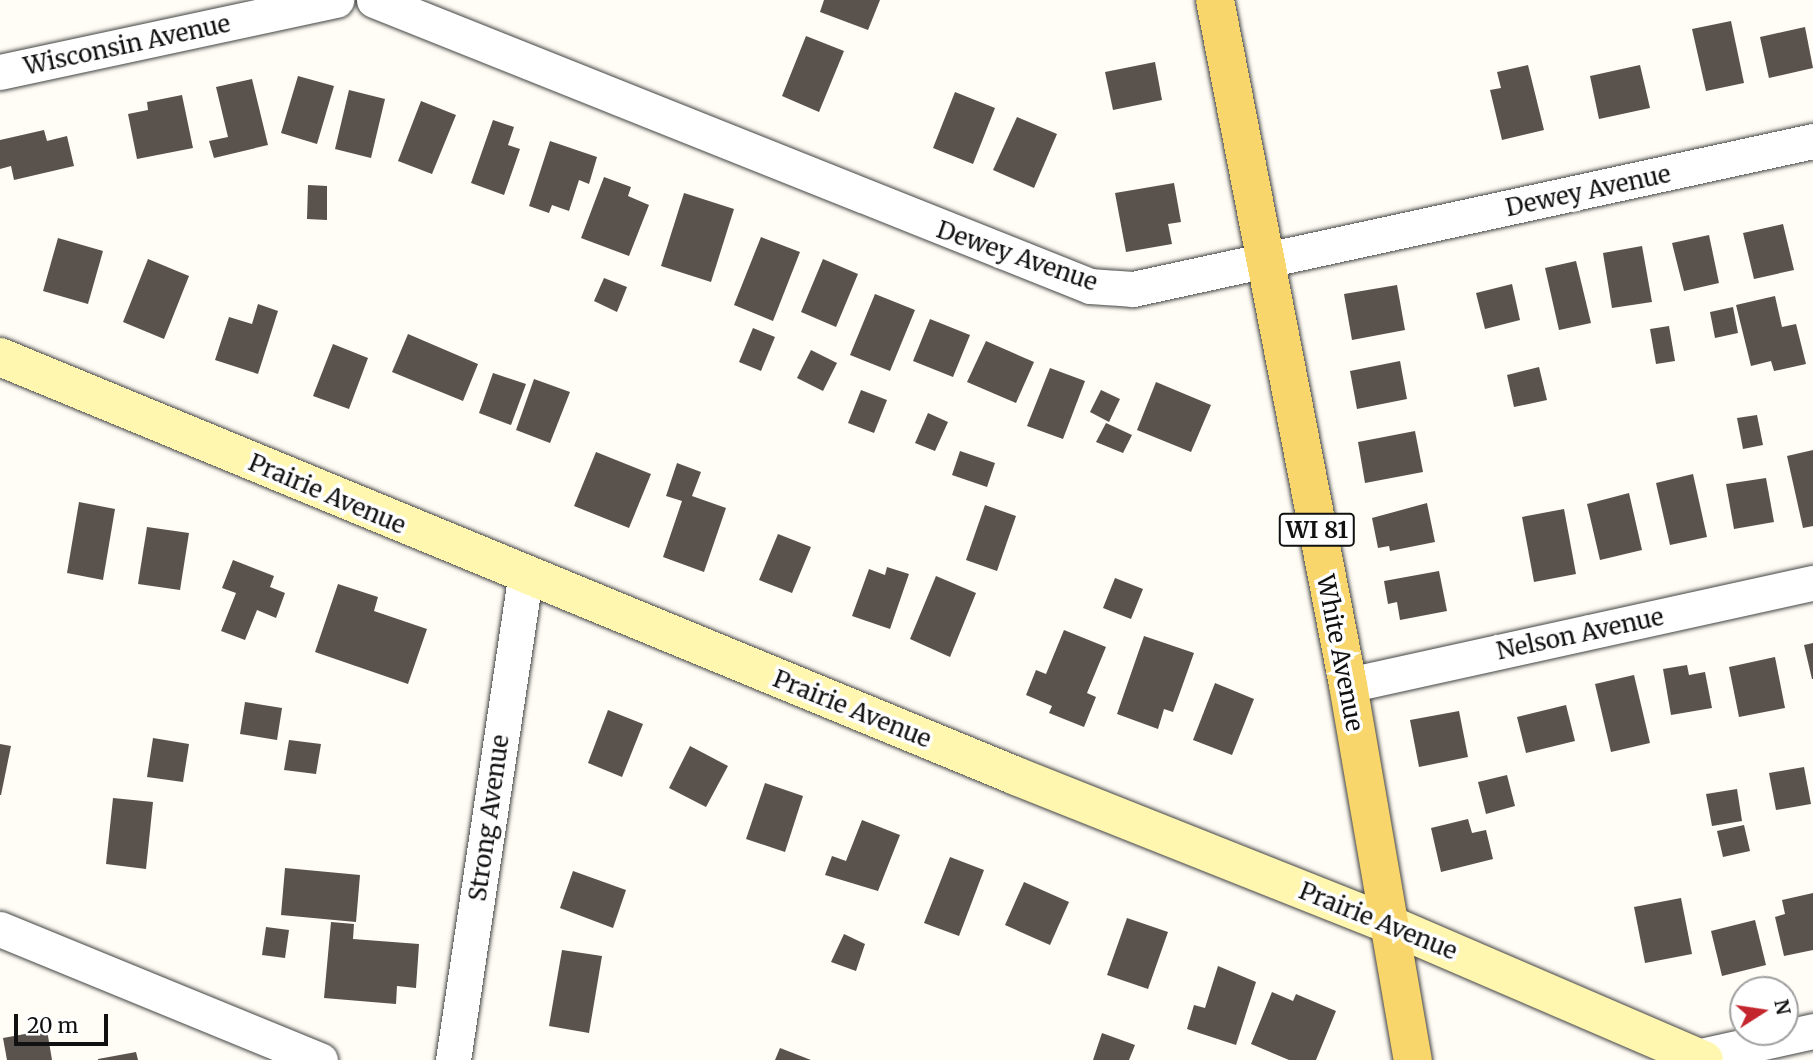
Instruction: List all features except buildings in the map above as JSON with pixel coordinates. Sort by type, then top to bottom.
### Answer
[{"type":"main road","name":"White Avenue","points":[[1215,0],[1263,262],[1348,685],[1413,1060]]},
{"type":"street","name":"Wisconsin Avenue","points":[[0,72],[336,0]]},
{"type":"street","name":"Dewey Avenue","points":[[374,0],[1090,286],[1133,289],[1813,141]]},
{"type":"street","name":"Prairie Avenue","points":[[0,358],[525,576],[1388,924],[1700,1058]]},
{"type":"street","name":"Strong Avenue","points":[[453,1060],[525,576]]},
{"type":"street","name":"Nelson Avenue","points":[[1348,685],[1813,583]]},
{"type":"street","points":[[0,929],[320,1060]]},
{"type":"street","points":[[1700,1058],[1813,1031]]}]
